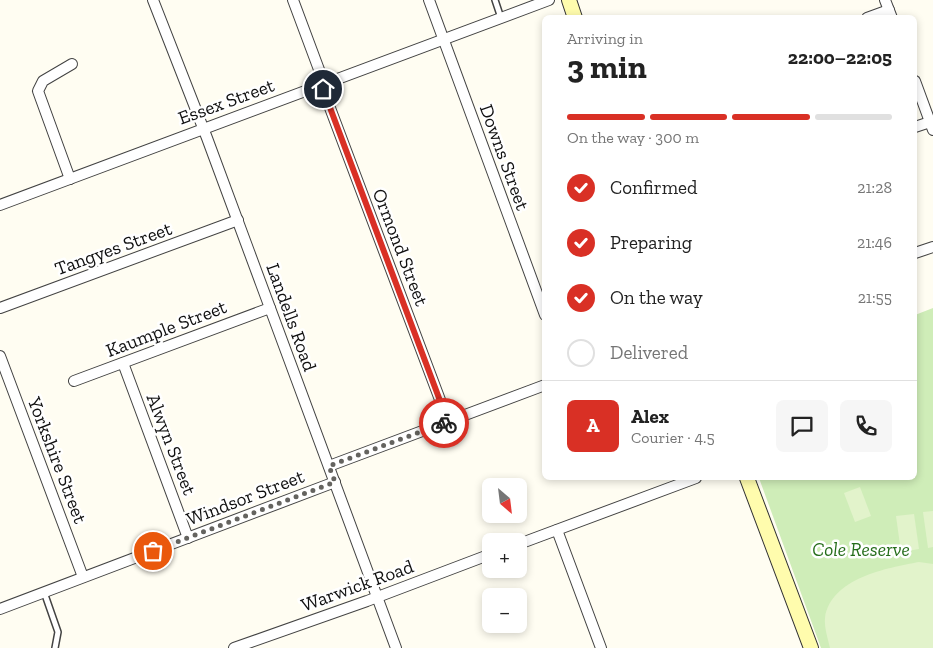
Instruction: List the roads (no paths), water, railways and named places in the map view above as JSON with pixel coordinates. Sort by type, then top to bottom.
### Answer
[{"type":"main road","points":[[569,0],[574,15]]},
{"type":"main road","points":[[748,480],[811,648]]},
{"type":"street","name":"Landells Road","points":[[153,0],[238,220],[396,648]]},
{"type":"street","name":"Ormond Street","points":[[293,0],[448,422]]},
{"type":"street","name":"Downs Street","points":[[429,0],[542,307]]},
{"type":"street","name":"Essex Street","points":[[0,205],[322,83],[550,0]]},
{"type":"street","points":[[874,15],[888,9]]},
{"type":"street","points":[[70,178],[38,91],[43,81],[72,64]]},
{"type":"street","points":[[917,86],[932,126],[917,127]]},
{"type":"street","name":"Tangyes Street","points":[[0,308],[238,220]]},
{"type":"street","points":[[917,252],[933,247]]},
{"type":"street","name":"Kaumple Street","points":[[74,381],[270,308]]},
{"type":"street","name":"Yorkshire Street","points":[[0,356],[83,577]]},
{"type":"street","name":"Alwyn Street","points":[[123,363],[188,538]]},
{"type":"street","points":[[329,466],[542,386]]},
{"type":"street","points":[[527,541],[691,480]]},
{"type":"street","name":"Windsor Street","points":[[0,609],[335,482]]},
{"type":"street","points":[[556,530],[601,648]]},
{"type":"street","name":"Warwick Road","points":[[234,648],[482,557]]},
{"type":"lane","points":[[494,0],[501,18]]},
{"type":"lane","points":[[44,592],[58,632],[55,648]]},
{"type":"park label","name":"Cole Reserve","points":[[861,549]]}]
